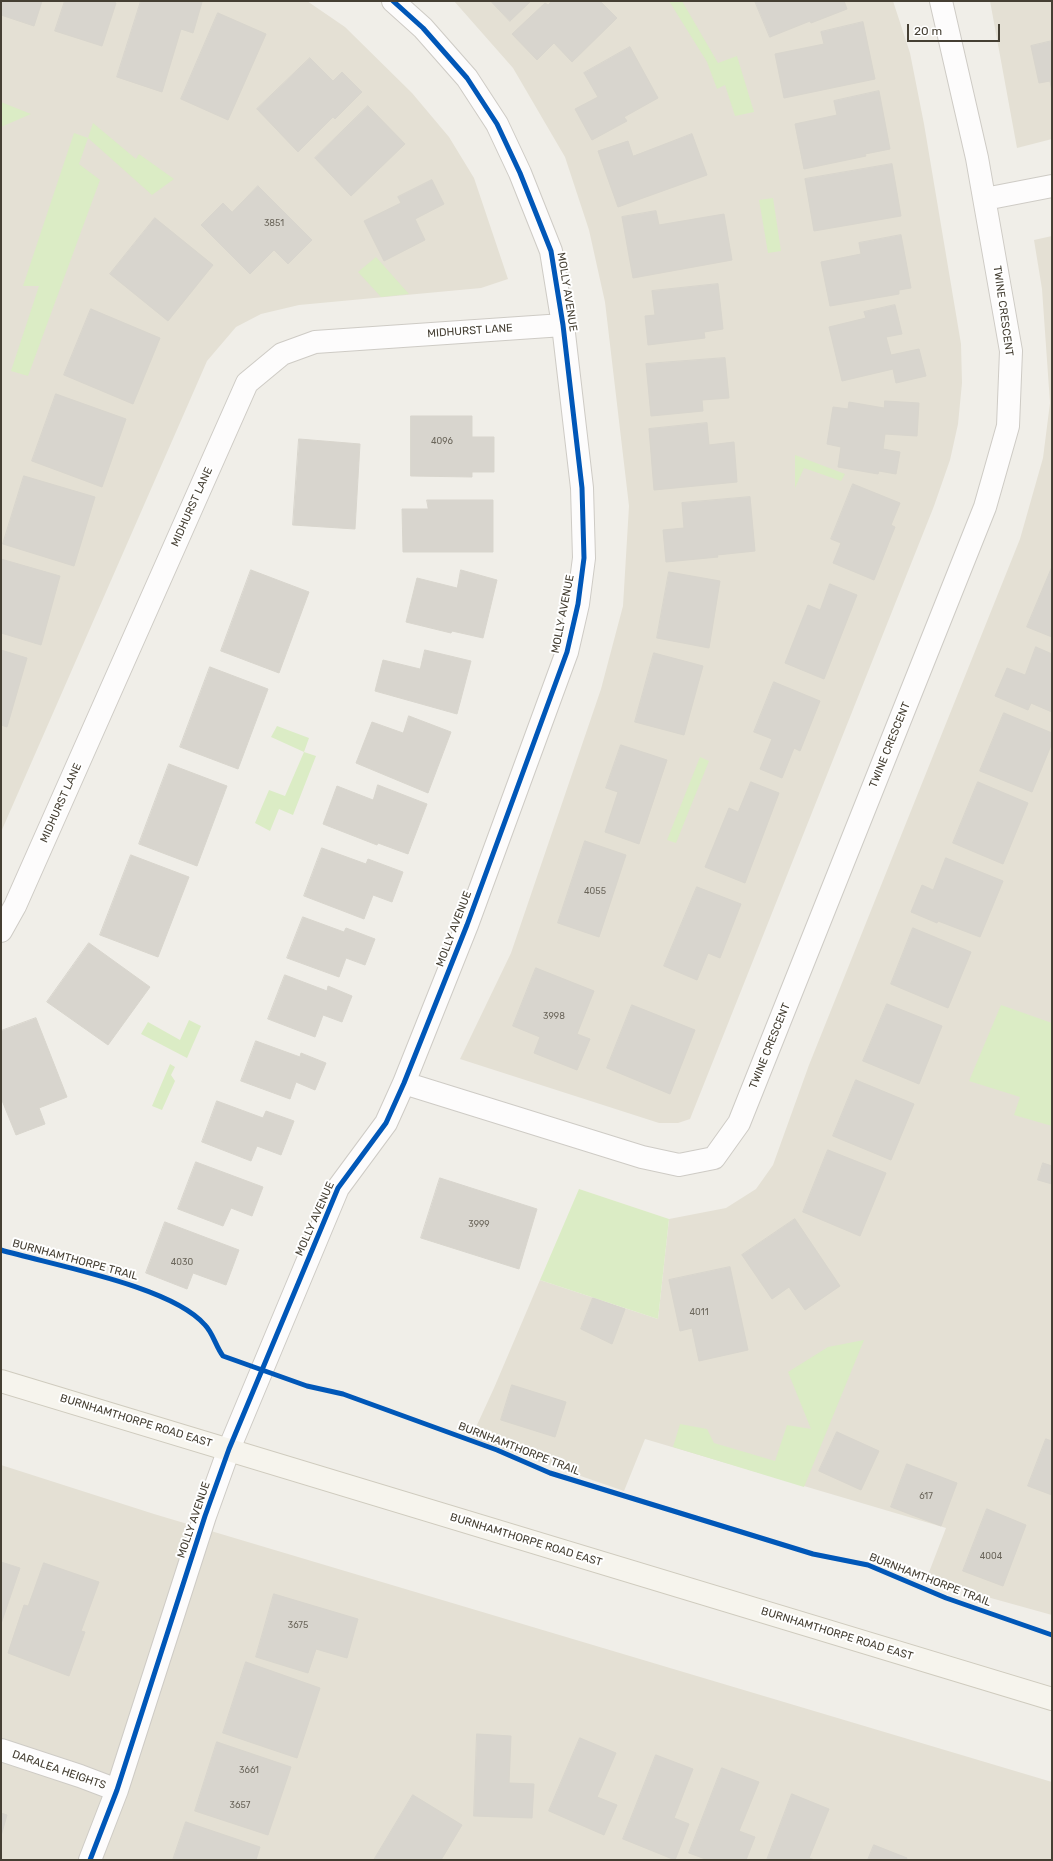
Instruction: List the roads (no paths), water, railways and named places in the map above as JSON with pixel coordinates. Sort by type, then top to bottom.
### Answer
[{"type":"main road","name":"BURNHAMTHORPE ROAD EAST","points":[[1,1381],[1052,1700]]},
{"type":"street","name":"MOLLY AVENUE","points":[[90,1860],[117,1790],[205,1516],[229,1449],[338,1188],[386,1123],[404,1083],[467,925],[567,652],[578,604],[584,558],[582,488],[563,325],[551,251],[520,173],[497,124],[467,78],[423,28],[393,1]]},
{"type":"street","name":"TWINE CRESCENT","points":[[404,1083],[642,1158],[679,1165],[714,1158],[739,1123],[985,507],[1008,426],[1011,351],[985,199],[950,35],[941,1]]},
{"type":"street","points":[[985,199],[1052,186]]},
{"type":"street","name":"MIDHURST LANE","points":[[1,931],[15,906],[247,383],[282,354],[314,342],[563,325]]},
{"type":"street","name":"DARALEA HEIGHTS","points":[[1,1750],[117,1790]]}]
